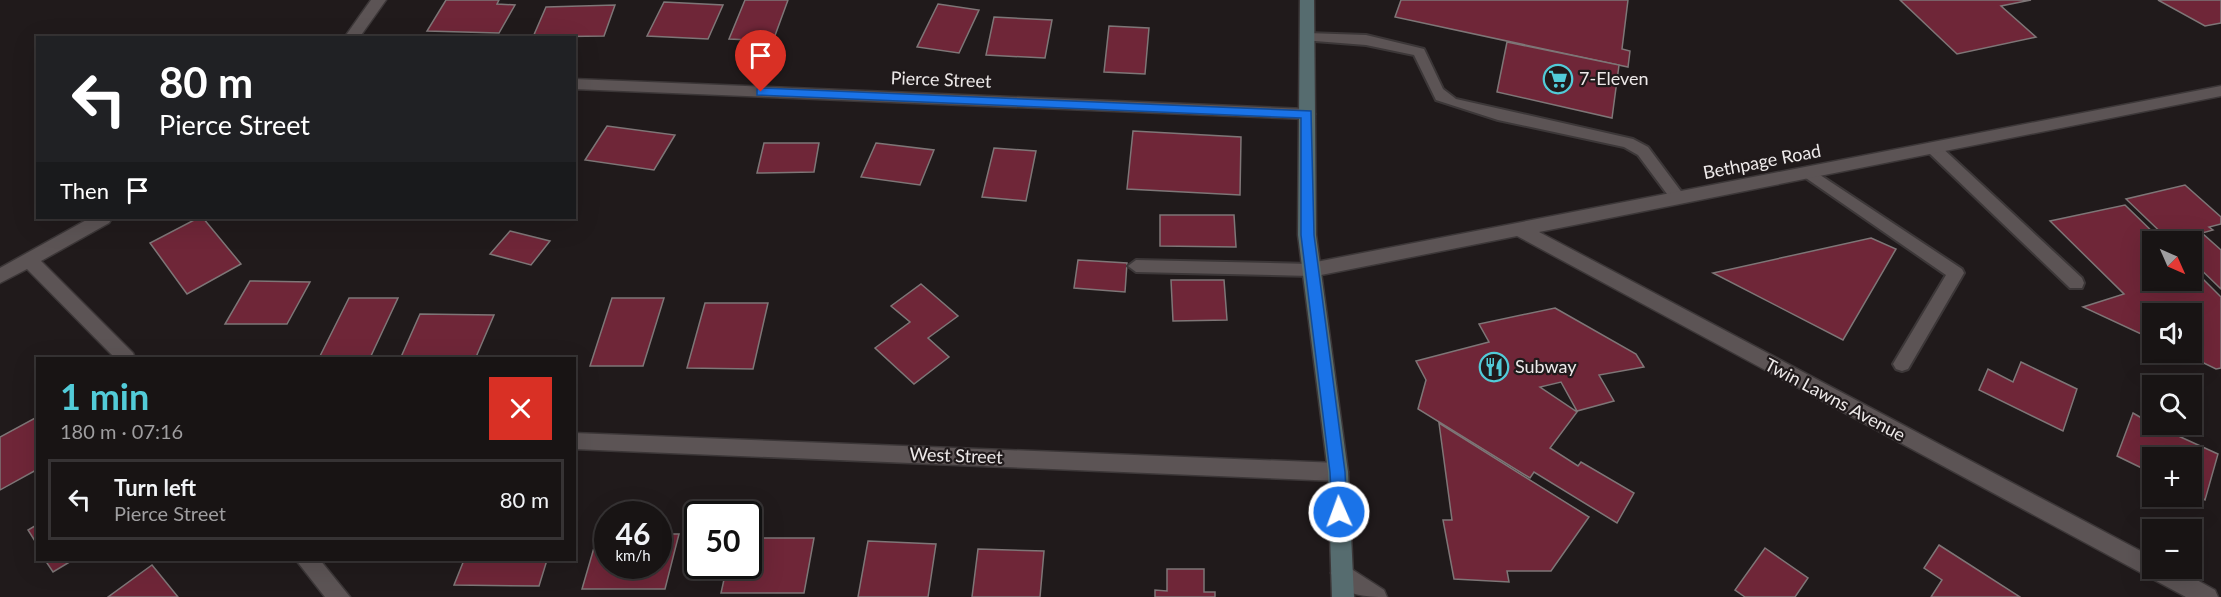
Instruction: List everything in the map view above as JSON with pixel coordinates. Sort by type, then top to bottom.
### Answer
[{"type":"main road","points":[[1307,0],[1307,226],[1338,472],[1343,597]]},
{"type":"street","points":[[352,36],[379,0]]},
{"type":"street","name":"Pierce Street","points":[[576,84],[1307,114]]},
{"type":"street","name":"Bethpage Road","points":[[1311,270],[2221,92]]},
{"type":"street","points":[[0,276],[101,219]]},
{"type":"street","name":"Twin Lawns Avenue","points":[[1519,229],[2142,562]]},
{"type":"street","points":[[29,260],[125,357]]},
{"type":"street","name":"West Street","points":[[576,441],[1338,472]]},
{"type":"street","points":[[308,561],[339,597]]},
{"type":"street","points":[[1342,573],[1376,597]]},
{"type":"street","name":"Twin Lawns Avenue","points":[[2173,579],[2207,597]]},
{"type":"lane","points":[[1307,37],[1366,40],[1419,52],[1434,88],[1443,99],[1469,109],[1628,143],[1643,151],[1678,198]]},
{"type":"lane","points":[[1933,148],[2076,283]]},
{"type":"lane","points":[[1808,172],[1956,273],[1902,364]]},
{"type":"lane","points":[[1136,266],[1311,270]]},
{"type":"building","points":[[446,0],[499,0],[497,4],[515,5],[499,33],[427,31]]},
{"type":"building","points":[[745,0],[788,0],[773,41],[729,39]]},
{"type":"building","points":[[1401,0],[1628,0],[1622,49],[1630,51],[1628,67],[1395,17]]},
{"type":"building","points":[[1900,0],[2031,0],[2001,6],[2036,37],[1957,54]]},
{"type":"building","points":[[2158,0],[2221,0],[2221,23],[2205,26]]},
{"type":"building","points":[[664,2],[723,5],[708,39],[647,36]]},
{"type":"building","points":[[938,4],[979,10],[959,53],[917,47]]},
{"type":"building","points":[[615,5],[604,36],[533,36],[546,7]]},
{"type":"building","points":[[994,17],[1052,20],[1045,58],[986,55]]},
{"type":"building","points":[[1109,26],[1149,28],[1145,74],[1104,72]]},
{"type":"building","name":"7-Eleven","points":[[1507,42],[1619,65],[1612,118],[1497,92]]},
{"type":"building","points":[[607,126],[675,135],[654,170],[585,160]]},
{"type":"building","points":[[1133,131],[1241,137],[1240,195],[1127,189]]},
{"type":"building","points":[[764,143],[819,143],[814,172],[757,173]]},
{"type":"building","points":[[876,143],[934,150],[920,185],[861,177]]},
{"type":"building","points":[[994,148],[1036,151],[1026,201],[982,197]]},
{"type":"building","points":[[2185,185],[2221,217],[2221,224],[2209,227],[2213,230],[2202,233],[2202,231],[2159,231],[2126,199]]},
{"type":"building","points":[[2125,205],[2152,231],[2142,231],[2142,291],[2202,291],[2202,278],[2221,297],[2221,368],[2216,369],[2202,362],[2202,303],[2142,303],[2142,334],[2083,307],[2124,294],[2050,221]]},
{"type":"building","points":[[1160,215],[1234,215],[1236,247],[1160,246]]},
{"type":"building","points":[[196,219],[204,219],[241,264],[187,294],[150,243]]},
{"type":"building","points":[[510,231],[550,241],[531,265],[490,254]]},
{"type":"building","points":[[2202,233],[2221,250],[2221,289],[2202,271]]},
{"type":"building","points":[[1871,238],[1896,249],[1843,340],[1713,273]]},
{"type":"building","points":[[1078,260],[1127,263],[1125,292],[1074,288]]},
{"type":"building","points":[[1171,280],[1224,280],[1227,320],[1173,321]]},
{"type":"building","points":[[250,281],[310,282],[287,324],[225,324]]},
{"type":"building","points":[[921,284],[958,316],[928,338],[949,357],[914,384],[875,348],[910,322],[891,306]]},
{"type":"building","points":[[349,298],[398,298],[370,357],[320,357]]},
{"type":"building","points":[[612,298],[664,298],[643,366],[590,366]]},
{"type":"building","points":[[705,303],[768,303],[753,369],[687,368]]},
{"type":"building","points":[[1555,308],[1636,354],[1644,367],[1599,375],[1614,401],[1577,411],[1561,382],[1540,387],[1577,412],[1550,448],[1578,466],[1581,462],[1634,493],[1617,523],[1534,472],[1530,478],[1418,409],[1426,380],[1416,361],[1489,342],[1479,324]]},
{"type":"building","points":[[420,314],[494,315],[476,357],[401,357]]},
{"type":"building","points":[[2021,362],[2077,389],[2063,431],[1979,390],[1988,369],[2013,382]]},
{"type":"building","points":[[2133,413],[2142,418],[2142,435],[2176,435],[2218,454],[2205,500],[2202,498],[2202,447],[2142,447],[2142,468],[2117,456]]},
{"type":"building","points":[[36,418],[36,470],[0,490],[0,437]]},
{"type":"building","points":[[1439,423],[1589,517],[1551,571],[1507,571],[1509,582],[1454,579],[1443,520],[1452,520]]},
{"type":"building","points":[[36,525],[36,543],[28,530]]},
{"type":"building","points":[[672,534],[679,534],[672,562]]},
{"type":"building","points":[[762,538],[814,538],[804,593],[721,593],[724,579],[762,579]]},
{"type":"building","points":[[868,541],[936,544],[928,597],[858,597]]},
{"type":"building","points":[[1939,545],[2020,597],[1931,597],[1942,580],[1924,568]]},
{"type":"building","points":[[594,548],[594,579],[668,579],[665,589],[582,589]]},
{"type":"building","points":[[1765,548],[1808,578],[1795,597],[1745,597],[1735,590]]},
{"type":"building","points":[[978,549],[1044,551],[1040,597],[972,597]]},
{"type":"building","points":[[46,561],[71,561],[53,572]]},
{"type":"building","points":[[464,561],[547,561],[539,586],[454,585]]},
{"type":"building","points":[[152,565],[178,597],[108,597]]},
{"type":"building","points":[[1167,569],[1204,569],[1204,592],[1215,592],[1215,597],[1155,597],[1155,590],[1167,591]]},
{"type":"place","name":"7-Eleven","points":[[1558,79]]},
{"type":"place","name":"Subway","points":[[1494,367]]},
{"type":"route","points":[[761,92],[1307,114],[1307,235],[1338,472],[1339,512]]}]
